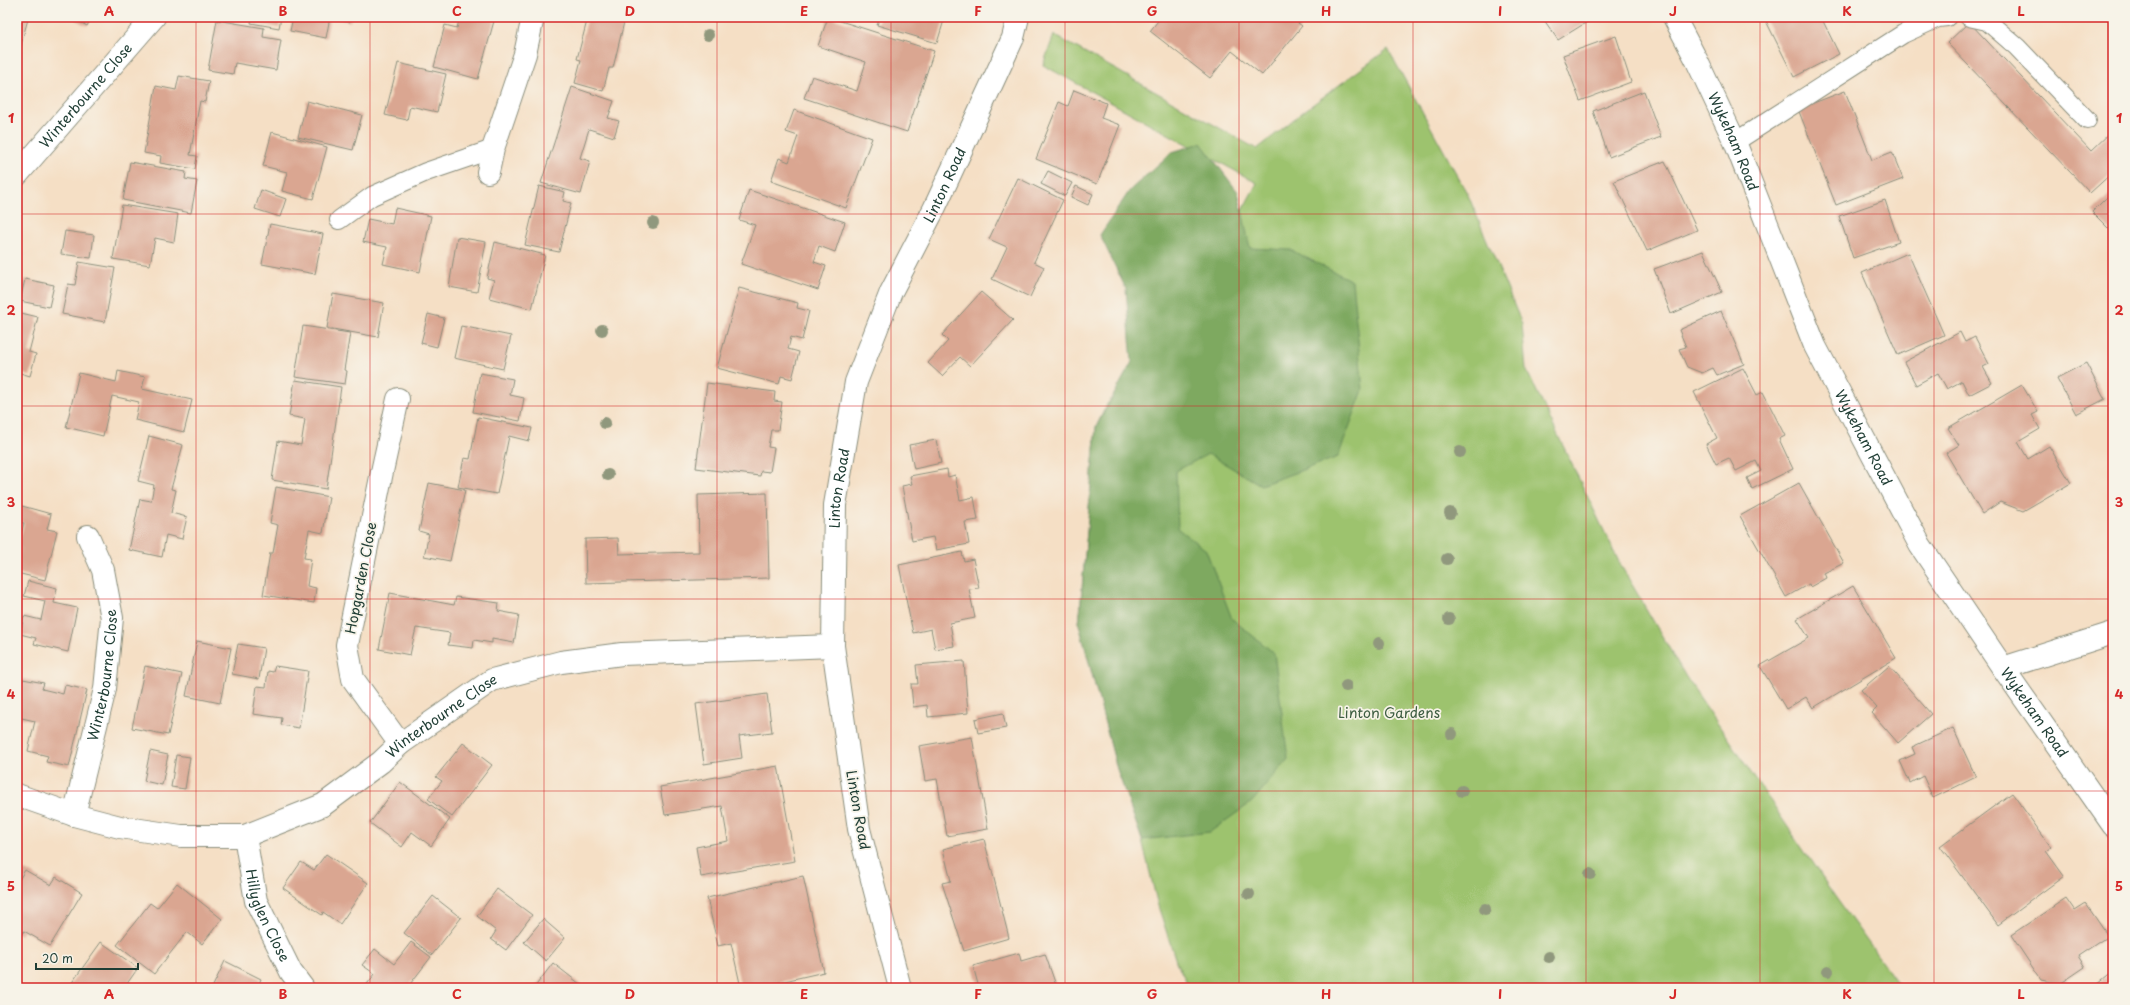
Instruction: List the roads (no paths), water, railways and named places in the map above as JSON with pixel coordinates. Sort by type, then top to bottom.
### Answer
[{"type":"street","name":"Winterbourne Close","points":[[17,175],[154,17]]},
{"type":"street","points":[[488,172],[493,149],[525,54],[533,17]]},
{"type":"street","name":"Linton Road","points":[[900,988],[859,829],[833,646],[835,505],[856,382],[891,292],[934,209],[1007,52],[1013,38],[1018,17]]},
{"type":"street","name":"Wykeham Road","points":[[1674,17],[1696,58],[1735,142],[1815,346],[1920,545],[2003,668],[2113,825]]},
{"type":"street","name":"Hopgarden Close","points":[[398,399],[347,645],[353,679],[400,744]]},
{"type":"street","name":"Winterbourne Close","points":[[74,815],[105,689],[112,618],[103,570],[88,536]]},
{"type":"street","points":[[2003,668],[2113,633]]},
{"type":"street","name":"Winterbourne Close","points":[[17,795],[74,815],[120,827],[180,836],[245,836],[323,805],[381,762],[400,744],[492,680],[560,662],[622,654],[833,646]]},
{"type":"street","name":"Hillyglen Close","points":[[245,836],[256,901],[291,972],[303,988]]},
{"type":"lane","points":[[1735,142],[1903,34],[1938,18],[1947,17]]},
{"type":"lane","points":[[1969,17],[1987,21],[2017,47],[2087,120]]},
{"type":"lane","points":[[339,220],[372,196],[426,172],[493,149]]},
{"type":"park label","name":"Linton Gardens","points":[[1389,713]]}]
